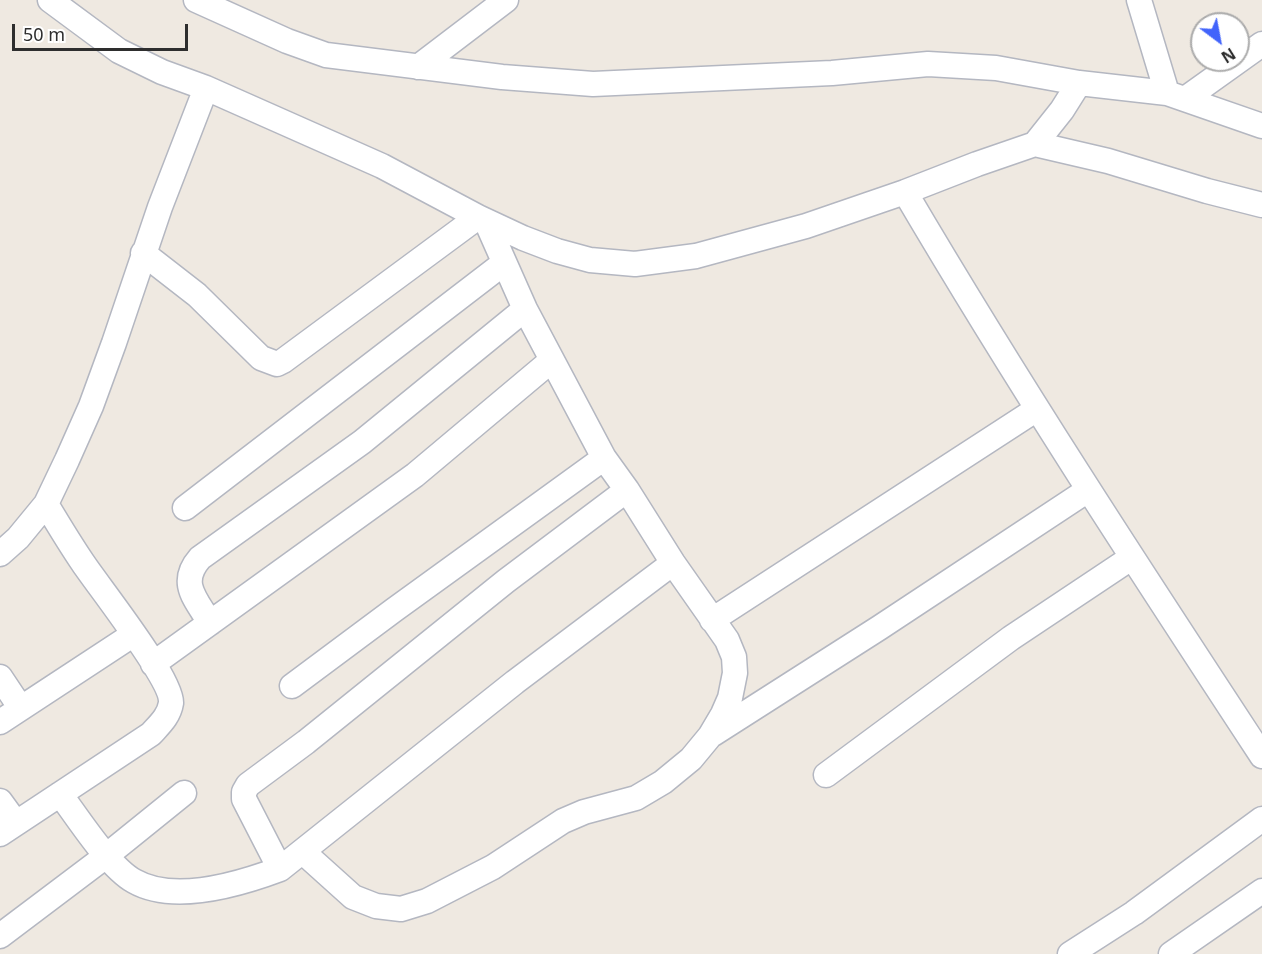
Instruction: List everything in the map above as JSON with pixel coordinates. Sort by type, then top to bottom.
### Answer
[{"type":"street","points":[[50,0],[119,51],[162,72],[206,88],[382,166],[482,219],[557,251],[590,260],[636,264],[696,256],[747,243],[806,226],[905,192],[1035,144],[1108,161],[1262,205]]},
{"type":"street","points":[[196,0],[287,41],[326,55],[502,77],[593,84],[832,74],[928,63],[996,68],[1079,83],[1176,96],[1262,126]]},
{"type":"street","points":[[418,67],[506,0]]},
{"type":"street","points":[[1139,0],[1176,96]]},
{"type":"street","points":[[1176,96],[1262,44]]},
{"type":"street","points":[[1035,144],[1062,110],[1079,83]]},
{"type":"street","points":[[0,554],[18,538],[46,504],[91,406],[143,254],[206,88]]},
{"type":"street","points":[[905,192],[959,284],[1131,558],[1262,756]]},
{"type":"street","points":[[143,254],[197,295],[261,358],[277,364],[482,219]]},
{"type":"street","points":[[303,852],[353,897],[376,906],[401,909],[427,901],[493,867],[563,821],[584,812],[636,798],[663,782],[682,766],[710,736],[730,698],[735,673],[734,657],[727,640],[673,564],[627,490],[604,458],[525,309],[482,219]]},
{"type":"street","points":[[185,508],[504,263]]},
{"type":"street","points":[[210,622],[191,590],[188,579],[192,567],[200,558],[362,442],[525,309]]},
{"type":"street","points":[[153,664],[415,475],[552,360]]},
{"type":"street","points":[[712,620],[1037,409]]},
{"type":"street","points":[[292,686],[604,458]]},
{"type":"street","points":[[710,736],[870,634],[1088,489]]},
{"type":"street","points":[[280,869],[244,799],[244,792],[248,785],[306,742],[506,581],[627,490]]},
{"type":"street","points":[[0,801],[8,829],[151,734],[167,716],[171,701],[167,687],[134,634],[82,562],[46,504]]},
{"type":"street","points":[[826,775],[1011,638],[1131,558]]},
{"type":"street","points":[[60,794],[106,856],[133,881],[152,888],[176,891],[208,890],[248,881],[280,869],[515,682],[673,564]]},
{"type":"street","points":[[0,722],[134,634]]},
{"type":"street","points":[[0,677],[20,707]]},
{"type":"street","points":[[0,936],[106,856],[184,793]]},
{"type":"street","points":[[1070,954],[1134,913],[1262,819]]},
{"type":"street","points":[[1172,954],[1262,891]]}]
